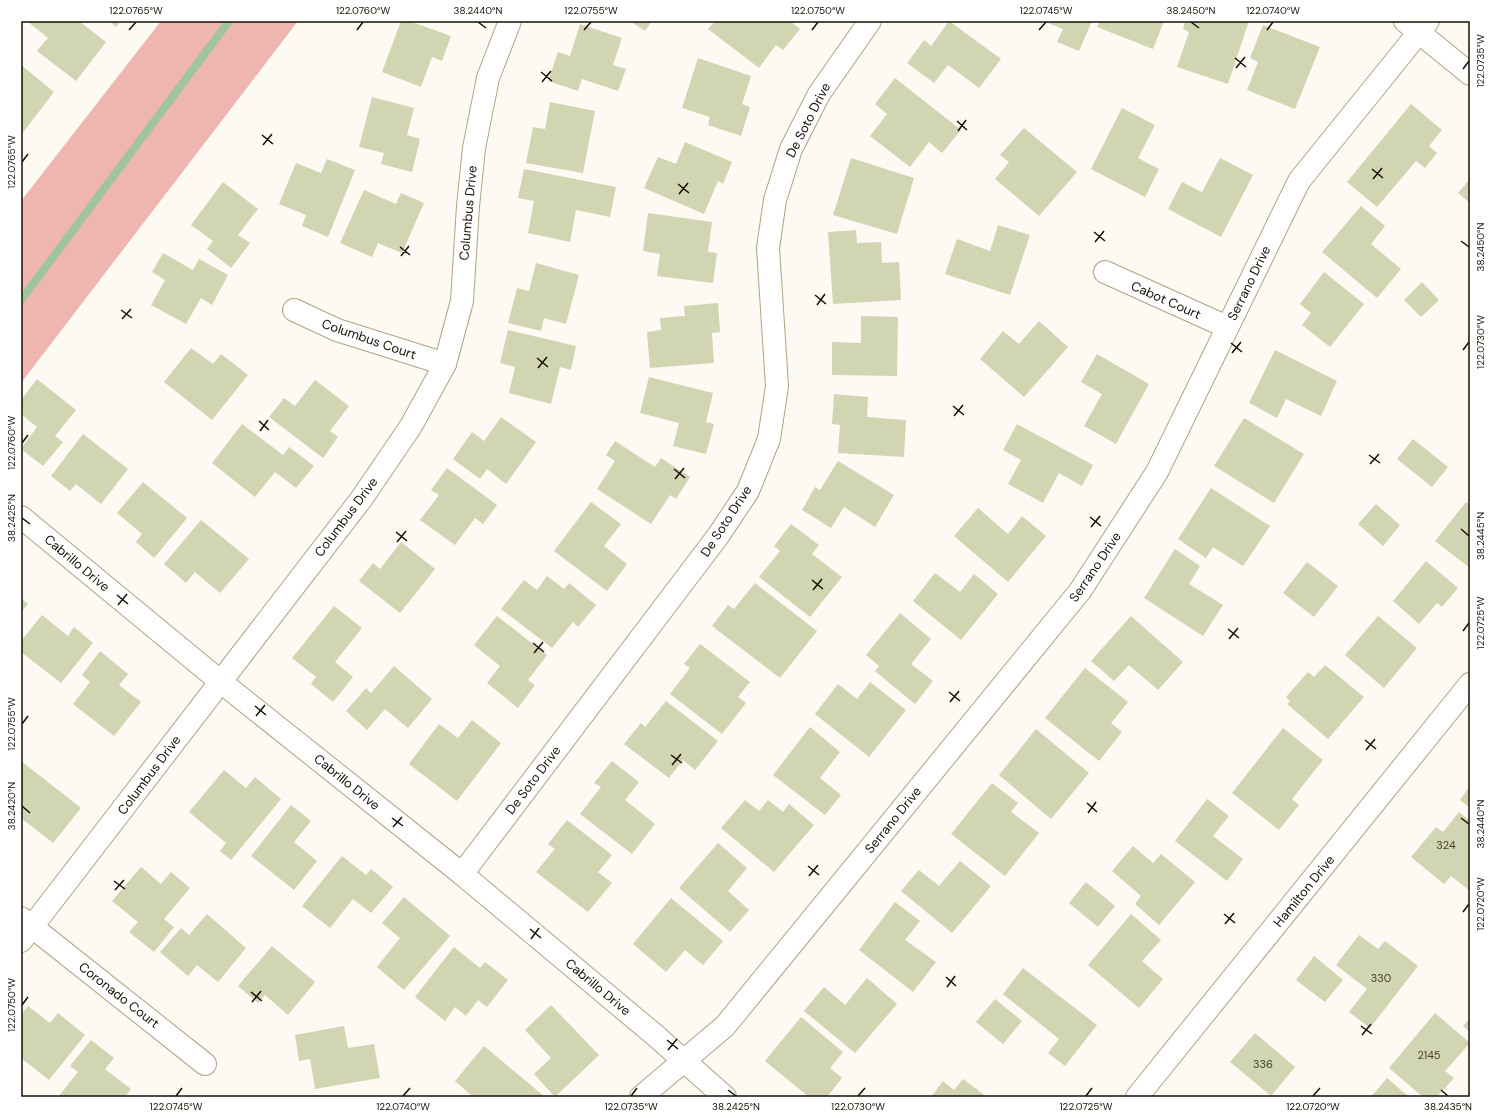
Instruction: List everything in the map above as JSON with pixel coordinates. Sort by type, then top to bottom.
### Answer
[{"type":"street","name":"Columbus Drive","points":[[25,928],[221,682],[362,498],[411,426],[445,364],[462,301],[468,206],[474,148],[488,78],[510,21]]},
{"type":"street","name":"De Soto Drive","points":[[462,874],[718,536],[748,491],[769,439],[777,386],[768,248],[775,200],[791,149],[819,94],[870,21]]},
{"type":"street","points":[[1418,25],[1470,74]]},
{"type":"street","name":"Serrano Drive","points":[[641,1097],[725,1026],[1080,591],[1157,472],[1299,181],[1418,25]]},
{"type":"street","name":"Cabot Court","points":[[1105,272],[1227,327]]},
{"type":"street","name":"Columbus Court","points":[[294,310],[337,330],[445,364]]},
{"type":"street","name":"Cabrillo Drive","points":[[21,517],[221,682],[462,874],[684,1060],[725,1097]]},
{"type":"street","name":"Hamilton Drive","points":[[1137,1097],[1470,684]]},
{"type":"street","name":"Coronado Court","points":[[25,928],[205,1064]]},
{"type":"shaded area","points":[[161,21],[298,21],[21,383],[21,201]]},
{"type":"building","points":[[79,21],[106,42],[76,81],[37,51],[48,38],[28,22]]},
{"type":"building","points":[[109,21],[121,21],[116,27]]},
{"type":"building","points":[[401,21],[409,21],[451,36],[442,61],[432,57],[421,87],[382,72]]},
{"type":"building","points":[[630,21],[652,21],[645,31]]},
{"type":"building","points":[[715,21],[790,21],[800,29],[783,50],[776,45],[759,68],[708,29]]},
{"type":"building","points":[[949,21],[1001,59],[979,88],[948,65],[934,83],[907,63],[924,40],[931,46]]},
{"type":"building","points":[[1043,21],[1092,21],[1079,51],[1057,42],[1063,29]]},
{"type":"building","points":[[1100,21],[1164,21],[1153,49],[1097,27]]},
{"type":"building","points":[[1185,21],[1249,21],[1228,84],[1177,67],[1189,32],[1183,29]]},
{"type":"building","points":[[580,24],[622,38],[613,65],[626,69],[618,91],[582,79],[578,91],[548,81],[558,52],[570,56]]},
{"type":"building","points":[[1263,25],[1320,47],[1295,109],[1247,90],[1258,62],[1250,58]]},
{"type":"building","points":[[698,58],[751,76],[742,104],[750,107],[741,136],[708,125],[710,117],[682,108]]},
{"type":"building","points":[[21,65],[54,92],[21,135]]},
{"type":"building","points":[[895,78],[961,130],[942,153],[929,142],[910,167],[870,136],[887,114],[875,104]]},
{"type":"building","points":[[372,97],[414,108],[407,135],[420,139],[412,172],[381,164],[384,153],[359,147]]},
{"type":"building","points":[[550,102],[595,111],[583,173],[526,163],[533,127],[545,129]]},
{"type":"building","points":[[1411,104],[1442,130],[1429,146],[1437,153],[1425,168],[1416,161],[1377,207],[1347,182]]},
{"type":"building","points":[[1122,108],[1155,125],[1138,158],[1159,169],[1145,197],[1091,169]]},
{"type":"building","points":[[1024,128],[1077,172],[1039,216],[995,179],[1009,162],[1000,155]]},
{"type":"building","points":[[685,142],[732,162],[723,184],[718,181],[704,214],[644,188],[658,157],[676,164]]},
{"type":"building","points":[[851,158],[914,178],[897,234],[833,215]]},
{"type":"building","points":[[1220,158],[1253,175],[1221,237],[1168,209],[1182,182],[1202,192]]},
{"type":"building","points":[[327,159],[355,170],[328,237],[302,226],[306,215],[279,204],[296,163],[321,173]]},
{"type":"building","points":[[524,169],[616,187],[610,217],[576,210],[570,242],[528,233],[534,201],[518,198]]},
{"type":"building","points":[[1470,179],[1470,203],[1458,193]]},
{"type":"building","points":[[223,182],[258,209],[238,235],[250,243],[231,268],[207,249],[213,241],[191,225]]},
{"type":"building","points":[[364,190],[396,204],[401,193],[424,203],[402,253],[378,243],[372,257],[340,243]]},
{"type":"building","points":[[1361,206],[1385,226],[1371,244],[1401,269],[1377,298],[1322,252]]},
{"type":"building","points":[[648,213],[712,222],[708,252],[717,253],[713,283],[657,276],[660,254],[643,251]]},
{"type":"building","points":[[998,225],[1030,235],[1010,295],[945,274],[957,239],[990,251]]},
{"type":"building","points":[[856,230],[857,243],[881,242],[882,263],[899,262],[901,300],[833,304],[828,232]]},
{"type":"building","points":[[163,253],[193,270],[199,259],[228,275],[212,305],[201,298],[186,324],[151,305],[165,280],[152,272]]},
{"type":"building","points":[[536,263],[579,275],[566,324],[544,318],[541,331],[508,323],[517,288],[529,291]]},
{"type":"building","points":[[1324,272],[1364,304],[1330,347],[1302,325],[1311,313],[1300,304]]},
{"type":"building","points":[[1422,282],[1439,300],[1421,317],[1404,300]]},
{"type":"building","points":[[718,303],[720,332],[712,333],[714,363],[650,368],[647,332],[661,330],[660,318],[685,316],[684,306]]},
{"type":"building","points":[[861,316],[898,317],[897,376],[832,375],[832,342],[861,343]]},
{"type":"building","points":[[1039,321],[1068,347],[1024,397],[980,359],[1003,331],[1019,344]]},
{"type":"building","points":[[508,330],[576,346],[571,370],[560,367],[551,404],[509,393],[515,367],[500,363]]},
{"type":"building","points":[[191,348],[213,364],[221,354],[248,375],[212,420],[164,382]]},
{"type":"building","points":[[1275,350],[1337,381],[1321,416],[1286,399],[1277,418],[1249,403]]},
{"type":"building","points":[[1097,354],[1149,384],[1116,444],[1084,426],[1102,394],[1081,382]]},
{"type":"building","points":[[649,377],[713,393],[706,422],[714,424],[706,454],[673,446],[679,423],[640,413]]},
{"type":"building","points":[[37,379],[76,410],[55,436],[63,442],[43,466],[21,449],[37,427],[21,414],[21,400]]},
{"type":"building","points":[[315,380],[349,406],[330,431],[338,437],[323,458],[269,417],[284,398],[295,406]]},
{"type":"building","points":[[834,394],[868,397],[867,417],[906,420],[904,457],[838,453],[840,425],[832,424]]},
{"type":"building","points":[[501,417],[536,442],[506,484],[487,469],[480,479],[453,459],[472,432],[484,441]]},
{"type":"building","points":[[1244,418],[1304,454],[1274,503],[1214,466]]},
{"type":"building","points":[[242,424],[283,455],[289,447],[314,466],[296,488],[275,472],[255,497],[212,463]]},
{"type":"building","points":[[1017,424],[1093,465],[1082,486],[1059,473],[1043,503],[1008,484],[1021,460],[1003,450]]},
{"type":"building","points":[[83,434],[128,469],[101,504],[76,484],[70,491],[51,476]]},
{"type":"building","points":[[1413,439],[1448,467],[1432,487],[1397,459]]},
{"type":"building","points":[[615,441],[655,467],[661,458],[690,477],[676,499],[670,495],[651,524],[597,489],[615,461],[606,455]]},
{"type":"building","points":[[838,461],[894,495],[875,527],[844,507],[831,528],[802,510],[815,487],[820,490]]},
{"type":"building","points":[[447,468],[497,505],[483,524],[475,518],[455,545],[420,520],[439,495],[431,490]]},
{"type":"building","points":[[143,482],[187,518],[154,558],[136,542],[142,534],[117,513]]},
{"type":"building","points":[[1211,488],[1270,526],[1243,566],[1213,547],[1206,558],[1178,539]]},
{"type":"building","points":[[591,502],[621,524],[604,546],[627,564],[607,591],[554,551]]},
{"type":"building","points":[[1466,502],[1470,505],[1470,568],[1435,541]]},
{"type":"building","points":[[1376,504],[1400,525],[1383,546],[1358,524]]},
{"type":"building","points":[[978,508],[1008,534],[1022,516],[1046,536],[1008,582],[954,536]]},
{"type":"building","points":[[201,520],[249,559],[220,593],[195,572],[186,583],[164,564]]},
{"type":"building","points":[[791,524],[819,545],[812,554],[842,577],[810,617],[759,577],[780,551],[774,546]]},
{"type":"building","points":[[401,542],[435,569],[400,613],[359,581],[373,563],[380,569]]},
{"type":"building","points":[[1175,549],[1200,566],[1189,584],[1223,605],[1203,636],[1144,598]]},
{"type":"building","points":[[1426,561],[1458,588],[1442,607],[1437,603],[1419,624],[1393,601]]},
{"type":"building","points":[[1307,562],[1338,586],[1314,617],[1283,593]]},
{"type":"building","points":[[935,573],[960,592],[974,574],[998,594],[961,640],[913,601]]},
{"type":"building","points":[[547,576],[564,589],[569,583],[596,605],[578,627],[573,622],[552,648],[501,609],[524,580],[537,590]]},
{"type":"building","points":[[755,583],[817,631],[780,678],[712,626],[728,605],[734,609]]},
{"type":"building","points":[[21,598],[28,604],[21,612]]},
{"type":"building","points":[[334,606],[362,628],[335,662],[353,677],[333,702],[311,684],[316,677],[292,658]]},
{"type":"building","points":[[900,613],[931,639],[911,664],[933,681],[915,704],[875,671],[879,666],[866,655]]},
{"type":"building","points":[[42,615],[68,636],[74,627],[93,643],[61,683],[21,652],[21,641]]},
{"type":"building","points":[[497,616],[547,655],[528,680],[535,685],[518,708],[487,683],[500,666],[474,645]]},
{"type":"building","points":[[1131,616],[1183,662],[1158,690],[1129,665],[1114,681],[1091,661]]},
{"type":"building","points":[[1378,616],[1417,648],[1384,688],[1345,655]]},
{"type":"building","points":[[700,644],[750,682],[738,697],[746,703],[722,734],[670,694],[690,668],[684,664]]},
{"type":"building","points":[[100,651],[128,674],[119,685],[141,702],[114,736],[73,704],[90,682],[82,675]]},
{"type":"building","points":[[1325,665],[1364,697],[1328,739],[1287,704],[1290,701],[1286,697],[1308,672],[1314,677]]},
{"type":"building","points":[[394,666],[432,699],[408,728],[385,709],[367,730],[346,711],[366,688],[371,693]]},
{"type":"building","points":[[1085,668],[1128,702],[1111,723],[1122,732],[1099,761],[1045,718]]},
{"type":"building","points":[[870,682],[906,710],[869,757],[815,714],[838,684],[857,699]]},
{"type":"building","points":[[666,701],[718,741],[695,770],[683,760],[669,778],[624,744],[641,723],[645,727]]},
{"type":"building","points":[[472,720],[501,743],[457,801],[409,764],[439,724],[458,738]]},
{"type":"building","points":[[810,727],[840,752],[820,778],[841,795],[825,815],[773,775]]},
{"type":"building","points":[[1283,728],[1323,760],[1292,799],[1299,805],[1279,830],[1232,793]]},
{"type":"building","points":[[1036,729],[1089,773],[1051,819],[999,775]]},
{"type":"building","points":[[21,761],[81,808],[53,843],[21,818]]},
{"type":"building","points":[[612,761],[639,782],[625,800],[655,824],[632,854],[580,814],[601,787],[594,783]]},
{"type":"building","points":[[224,770],[246,788],[255,777],[281,799],[231,860],[220,851],[226,843],[189,812]]},
{"type":"building","points":[[992,783],[1018,803],[1011,812],[1039,833],[1005,876],[951,834]]},
{"type":"building","points":[[1470,786],[1470,808],[1460,800]]},
{"type":"building","points":[[1207,799],[1229,816],[1213,836],[1243,859],[1227,881],[1175,841]]},
{"type":"building","points":[[745,800],[759,811],[768,800],[783,812],[789,804],[814,825],[774,872],[721,828]]},
{"type":"building","points":[[291,805],[311,821],[294,842],[317,861],[294,890],[251,856]]},
{"type":"building","points":[[1459,812],[1470,821],[1470,891],[1451,876],[1444,884],[1411,857],[1436,827],[1443,832]]},
{"type":"building","points":[[567,820],[612,855],[598,872],[612,883],[588,912],[536,872],[555,849],[548,844]]},
{"type":"building","points":[[718,843],[747,868],[728,891],[749,910],[730,932],[679,888]]},
{"type":"building","points":[[1133,846],[1153,863],[1161,854],[1195,882],[1159,925],[1135,904],[1141,896],[1112,871]]},
{"type":"building","points":[[342,856],[366,875],[371,869],[393,887],[371,913],[353,899],[330,928],[302,906]]},
{"type":"building","points":[[960,861],[991,886],[952,933],[901,891],[919,870],[939,886]]},
{"type":"building","points":[[141,867],[161,884],[171,872],[190,888],[164,919],[174,927],[154,952],[129,932],[138,922],[112,901]]},
{"type":"building","points":[[1086,882],[1115,906],[1098,927],[1069,903]]},
{"type":"building","points":[[404,897],[450,936],[404,990],[377,967],[400,938],[382,923]]},
{"type":"building","points":[[671,898],[723,941],[703,965],[685,950],[666,972],[633,944]]},
{"type":"building","points":[[895,902],[920,921],[905,940],[936,962],[913,992],[859,950]]},
{"type":"building","points":[[207,914],[246,948],[218,982],[197,965],[188,976],[160,952],[181,928],[189,935]]},
{"type":"building","points":[[1131,914],[1161,940],[1142,961],[1163,979],[1139,1008],[1088,965]]},
{"type":"building","points":[[1359,935],[1378,949],[1385,941],[1418,966],[1370,1028],[1349,1012],[1367,989],[1336,965]]},
{"type":"building","points":[[272,946],[315,982],[288,1015],[265,995],[258,1003],[238,986]]},
{"type":"building","points":[[454,947],[480,968],[485,962],[508,980],[487,1007],[478,1000],[466,1016],[455,1007],[445,1021],[415,997]]},
{"type":"building","points":[[1314,956],[1343,980],[1325,1002],[1296,980]]},
{"type":"building","points":[[1023,968],[1097,1025],[1065,1066],[1048,1053],[1059,1039],[1003,994]]},
{"type":"building","points":[[867,978],[897,1004],[855,1053],[804,1011],[824,987],[845,1005]]},
{"type":"building","points":[[995,999],[1022,1021],[1003,1044],[976,1022]]},
{"type":"building","points":[[551,1005],[599,1055],[555,1097],[534,1074],[551,1058],[525,1030]]},
{"type":"building","points":[[28,1006],[50,1023],[58,1013],[85,1035],[49,1080],[21,1058],[21,1014]]},
{"type":"building","points":[[1435,1013],[1470,1043],[1445,1071],[1454,1078],[1437,1097],[1423,1097],[1389,1068]]},
{"type":"building","points":[[801,1017],[843,1052],[830,1068],[842,1078],[827,1097],[809,1097],[765,1061]]},
{"type":"building","points":[[1470,1018],[1470,1032],[1463,1026]]},
{"type":"building","points":[[344,1026],[348,1048],[374,1044],[380,1078],[315,1089],[310,1059],[299,1061],[295,1035]]},
{"type":"building","points":[[1255,1033],[1295,1067],[1271,1096],[1230,1062]]},
{"type":"building","points":[[91,1040],[114,1058],[105,1069],[131,1089],[125,1097],[58,1097],[78,1072],[70,1066]]},
{"type":"building","points":[[484,1046],[545,1097],[471,1097],[472,1096],[455,1081]]},
{"type":"building","points":[[1387,1078],[1409,1097],[1371,1097]]},
{"type":"building","points":[[963,1079],[987,1097],[931,1097],[943,1081],[954,1090]]},
{"type":"waterway","points":[[21,300],[229,21]]}]
